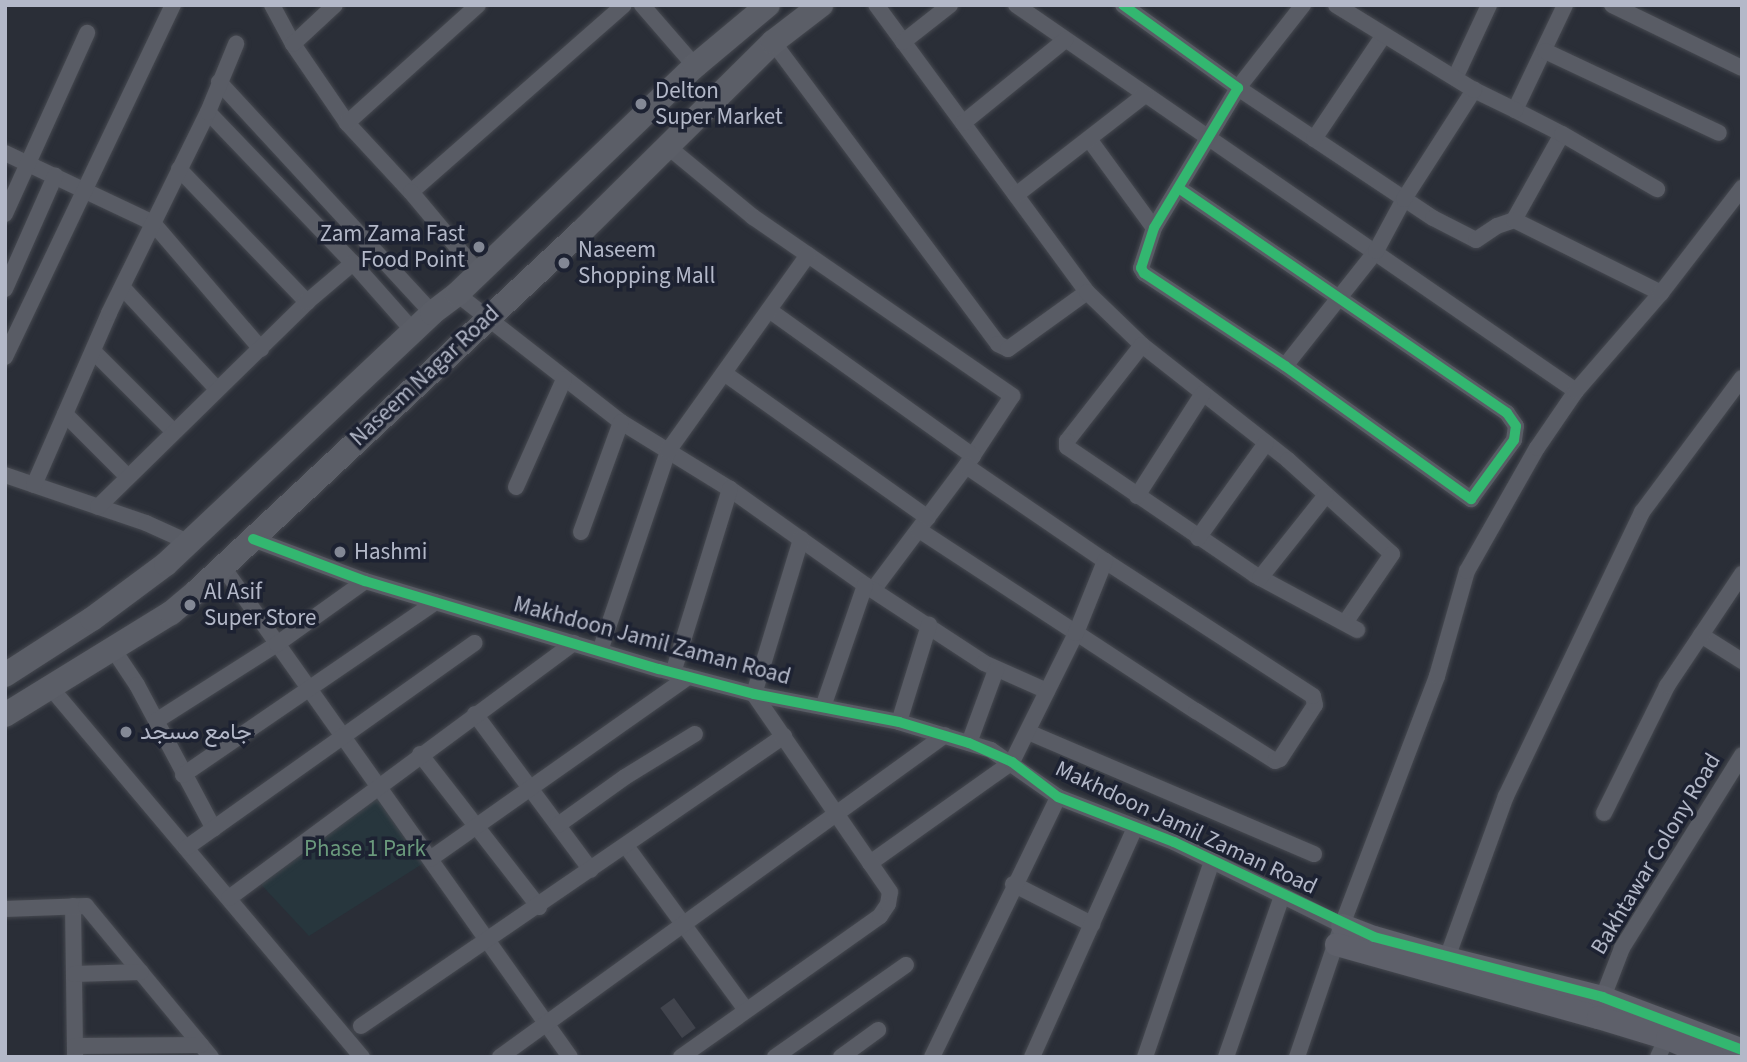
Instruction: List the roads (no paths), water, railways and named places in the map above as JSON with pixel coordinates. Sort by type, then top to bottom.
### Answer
[{"type":"main road","name":"Naseem Nagar Road","points":[[5,675],[92,619],[157,571],[432,313],[457,294],[695,66],[768,5]]},
{"type":"main road","name":"Naseem Nagar Road","points":[[5,715],[181,604],[582,231],[773,42],[821,5]]},
{"type":"main road","points":[[157,571],[175,573],[186,579],[187,593],[181,604]]},
{"type":"street","points":[[5,357],[173,5]]},
{"type":"street","points":[[272,5],[293,44],[347,123],[411,192],[478,272]]},
{"type":"street","points":[[293,44],[335,5]]},
{"type":"street","points":[[347,123],[478,5]]},
{"type":"street","points":[[411,192],[624,5]]},
{"type":"street","points":[[642,5],[695,66]]},
{"type":"street","points":[[876,5],[1087,292],[1142,345],[1266,443],[1392,554],[1351,627],[1260,578],[1071,452],[1067,441],[1142,345]]},
{"type":"street","points":[[903,42],[950,5]]},
{"type":"street","points":[[1016,5],[1576,391]]},
{"type":"street","points":[[1123,5],[1238,88],[1404,199],[1433,218],[1476,240],[1514,220],[1562,134]]},
{"type":"street","points":[[1179,188],[1507,413],[1516,426],[1514,440],[1471,499],[1286,366],[1144,273],[1141,268],[1154,228],[1238,88],[1303,5]]},
{"type":"street","points":[[1336,5],[1474,90],[1562,134],[1657,189]]},
{"type":"street","points":[[1455,78],[1489,5]]},
{"type":"street","points":[[1515,110],[1565,5]]},
{"type":"street","points":[[1612,5],[1742,68]]},
{"type":"street","points":[[5,214],[88,33]]},
{"type":"street","points":[[1314,139],[1384,34]]},
{"type":"street","points":[[963,123],[1065,40]]},
{"type":"street","points":[[773,42],[1003,348],[1008,349],[1087,292]]},
{"type":"street","points":[[34,485],[93,351],[208,112],[236,44]]},
{"type":"street","points":[[1545,51],[1719,134]]},
{"type":"street","points":[[219,82],[432,313]]},
{"type":"street","points":[[1286,366],[1376,251],[1404,199],[1474,90]]},
{"type":"street","points":[[1016,195],[1145,95]]},
{"type":"street","points":[[208,112],[353,263],[414,332]]},
{"type":"street","points":[[1089,139],[1154,228]]},
{"type":"street","points":[[667,146],[753,217],[1012,396],[970,461],[924,524],[869,587],[823,708]]},
{"type":"street","points":[[5,153],[153,223],[261,349]]},
{"type":"street","points":[[179,169],[307,302]]},
{"type":"street","points":[[5,289],[55,176]]},
{"type":"street","points":[[1297,1057],[1339,934],[1437,676],[1467,571],[1537,448],[1576,391],[1661,293],[1742,188]]},
{"type":"street","points":[[1514,220],[1661,293]]},
{"type":"street","points":[[600,651],[668,451],[808,255]]},
{"type":"street","points":[[98,507],[307,302],[353,263]]},
{"type":"street","points":[[123,288],[217,389]]},
{"type":"street","points":[[457,294],[621,422],[730,489],[869,587],[996,670],[1047,691]]},
{"type":"street","points":[[724,373],[924,524],[1076,633],[1275,761],[1280,759],[1315,705],[1313,696],[1105,561],[769,310]]},
{"type":"street","points":[[93,351],[173,431]]},
{"type":"street","points":[[1447,958],[1506,796],[1642,512],[1742,378]]},
{"type":"street","points":[[516,487],[564,379]]},
{"type":"street","points":[[1137,496],[1203,393]]},
{"type":"street","points":[[65,414],[127,476]]},
{"type":"street","points":[[581,532],[621,422]]},
{"type":"street","points":[[1198,538],[1266,443]]},
{"type":"street","points":[[5,475],[188,542]]},
{"type":"street","points":[[430,859],[531,788],[680,675],[730,489]]},
{"type":"street","points":[[1260,578],[1326,495]]},
{"type":"street","name":"Makhdoon Jamil Zaman Road","points":[[253,539],[365,581],[680,675],[754,694],[899,722],[946,735],[1012,762],[1058,797],[1212,861],[1282,896],[1339,934],[1600,1007]]},
{"type":"street","points":[[681,1057],[701,1051],[746,1010],[880,916],[888,904],[890,892],[754,694],[801,540]]},
{"type":"street","points":[[870,863],[1012,762],[1076,633],[1105,561]]},
{"type":"street","points":[[223,567],[570,1057]]},
{"type":"street","points":[[1604,813],[1667,686],[1742,574]]},
{"type":"street","points":[[156,721],[276,644],[365,581]]},
{"type":"street","points":[[183,775],[436,602]]},
{"type":"street","points":[[899,722],[929,625]]},
{"type":"street","points":[[1701,635],[1742,661]]},
{"type":"street","points":[[186,848],[474,643]]},
{"type":"street","points":[[229,898],[377,785],[574,643]]},
{"type":"street","points":[[113,649],[214,828]]},
{"type":"street","points":[[969,743],[996,670]]},
{"type":"street","points":[[51,688],[362,1057]]},
{"type":"street","points":[[475,714],[591,870]]},
{"type":"street","points":[[1028,732],[1314,854]]},
{"type":"street","points":[[558,825],[695,734]]},
{"type":"street","points":[[500,1057],[946,735]]},
{"type":"street","points":[[361,1026],[488,942],[785,736]]},
{"type":"street","points":[[421,754],[539,906]]},
{"type":"street","name":"Bakhtawar Colony Road","points":[[1600,1007],[1622,948],[1742,755]]},
{"type":"street","points":[[932,1057],[1013,884],[1058,797]]},
{"type":"street","points":[[1032,1057],[1135,828]]},
{"type":"street","points":[[626,846],[746,1010]]},
{"type":"street","points":[[1145,1057],[1212,861]]},
{"type":"street","points":[[1013,884],[1092,924]]},
{"type":"street","points":[[1226,1057],[1282,896]]},
{"type":"street","points":[[73,906],[75,1052],[206,1051]]},
{"type":"street","points":[[5,909],[86,906],[206,1051]]},
{"type":"street","name":"Makhdoon Jamil Zaman Road","points":[[1339,934],[1374,937],[1600,1007],[1666,1039],[1712,1057]]},
{"type":"street","points":[[775,1057],[906,965]]},
{"type":"street","points":[[74,974],[141,972]]},
{"type":"street","points":[[841,1057],[878,1030]]},
{"type":"street","name":"Makhdoon Jamil Zaman Road","points":[[1666,1039],[1742,1050]]},
{"type":"place","name":"Delton Super Market","points":[[641,104]]},
{"type":"place","name":"Zam Zama Fast Food Point","points":[[479,247]]},
{"type":"place","name":"Naseem Shopping Mall","points":[[564,263]]},
{"type":"place","name":"Hashmi","points":[[340,552]]},
{"type":"place","name":"Al Asif Super Store","points":[[190,605]]},
{"type":"place","name":"جامع مسجد","points":[[126,732]]},
{"type":"park label","name":"Phase 1 Park","points":[[365,849]]}]
